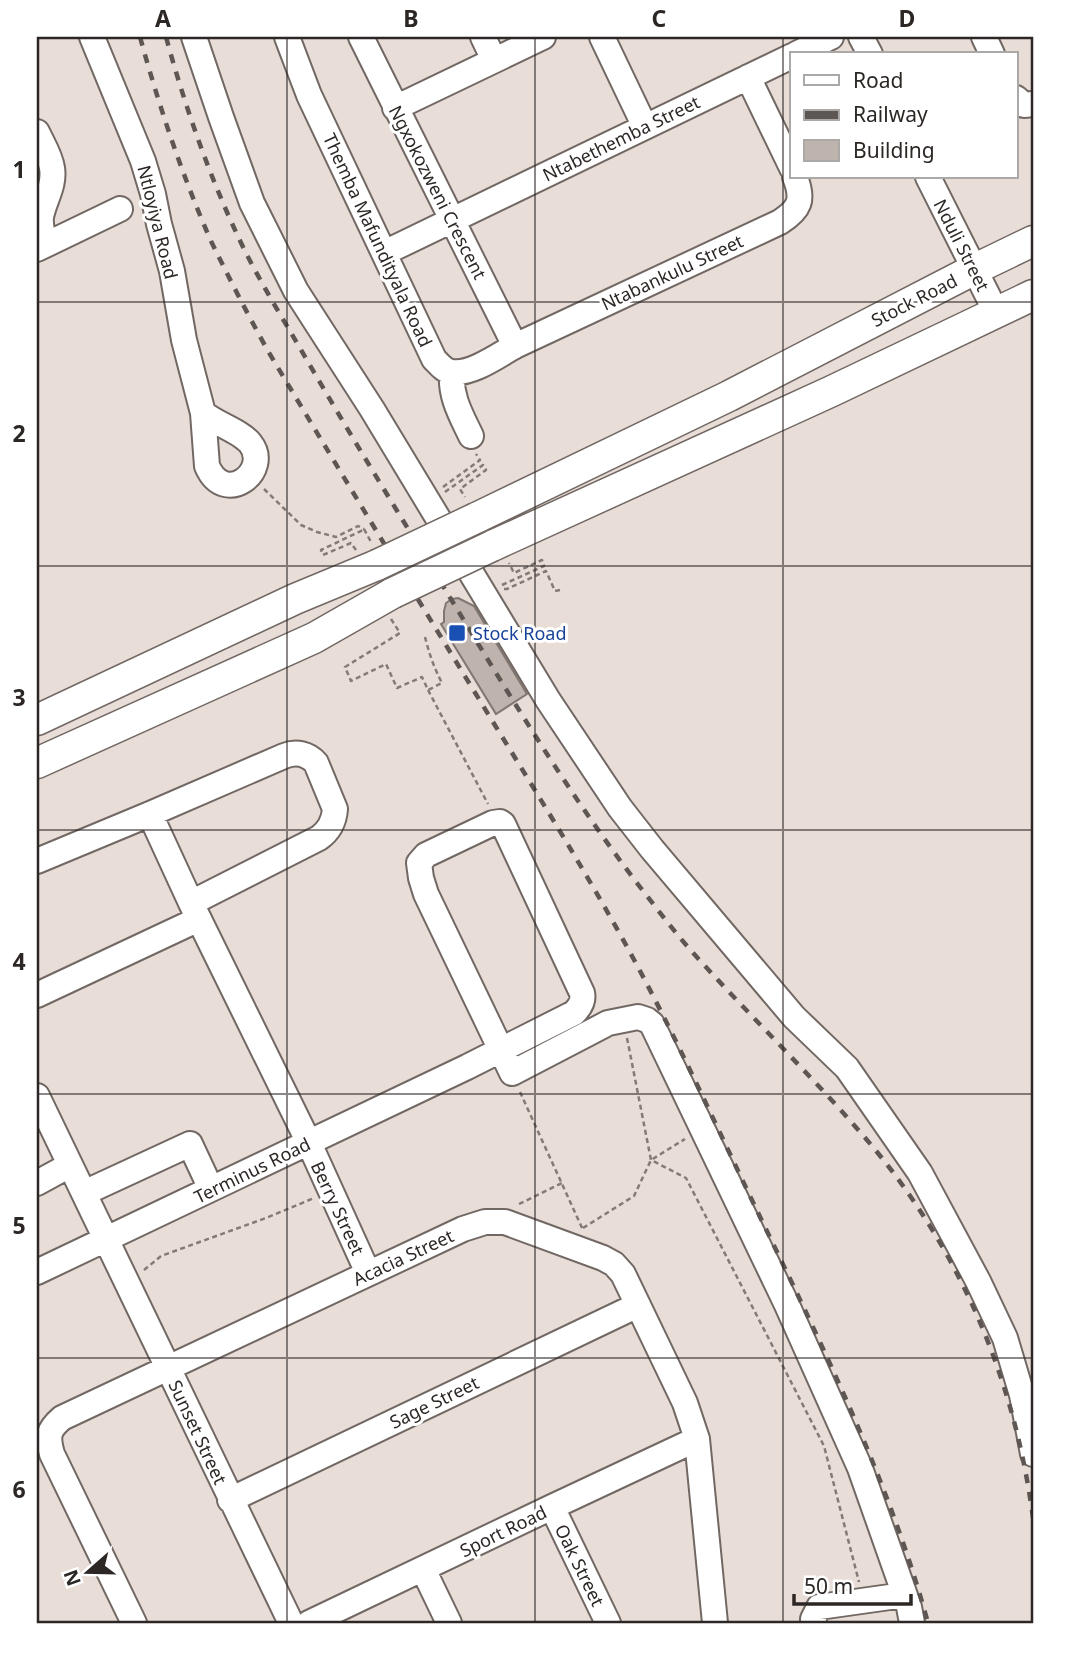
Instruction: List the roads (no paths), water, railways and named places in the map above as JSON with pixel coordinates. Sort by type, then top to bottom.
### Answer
[{"type":"main road","name":"Stock Road","points":[[37,720],[295,599],[369,555],[729,396],[1033,241]]},
{"type":"main road","points":[[37,763],[390,603],[1033,295]]},
{"type":"street","name":"Ntloyiya Road","points":[[92,37],[139,150],[153,194],[172,271],[184,340],[203,413]]},
{"type":"street","points":[[194,37],[252,203],[296,291],[372,409],[548,699],[620,808],[652,849],[794,1017],[847,1068],[920,1173],[978,1281],[1005,1338],[1022,1395],[1033,1454]]},
{"type":"street","name":"Themba Mafundityala Road","points":[[287,37],[309,95],[434,359],[442,368],[452,372]]},
{"type":"street","name":"Ngxokozweni Crescent","points":[[361,37],[515,346]]},
{"type":"street","points":[[483,37],[494,60]]},
{"type":"street","points":[[395,108],[543,37]]},
{"type":"street","points":[[603,37],[645,127]]},
{"type":"street","name":"Ntabethemba Street","points":[[800,52],[831,37]]},
{"type":"street","name":"Ntabethemba Street","points":[[384,253],[790,57]]},
{"type":"street","points":[[748,77],[790,164]]},
{"type":"street","points":[[37,132],[52,168],[51,189],[41,216],[41,247],[120,209]]},
{"type":"street","name":"Ntabankulu Street","points":[[515,346],[780,222],[793,213],[800,202],[796,178]]},
{"type":"street","name":"Nduli Street","points":[[929,178],[996,312]]},
{"type":"street","points":[[473,445],[453,396],[452,372],[480,366],[515,346]]},
{"type":"street","points":[[37,860],[290,753],[311,757],[316,763],[335,809],[327,832],[319,838],[195,911],[37,995]]},
{"type":"street","name":"Berry Street","points":[[150,814],[309,1143],[368,1273]]},
{"type":"street","points":[[500,1050],[573,1013],[582,1003],[583,997],[503,824],[496,822],[426,855],[419,863],[426,894],[500,1050],[512,1073],[608,1023],[642,1018],[652,1024],[787,1305],[860,1468],[912,1623]]},
{"type":"street","name":"Terminus Road","points":[[37,1272],[500,1050]]},
{"type":"street","name":"Sunset Street","points":[[37,1096],[291,1623]]},
{"type":"street","points":[[84,1194],[190,1144],[211,1189]]},
{"type":"street","points":[[37,1183],[71,1165]]},
{"type":"street","name":"Acacia Street","points":[[134,1623],[52,1454],[49,1441],[52,1427],[62,1419],[368,1273],[463,1229],[485,1222],[505,1222],[603,1258],[614,1264],[623,1274],[685,1403],[697,1439],[715,1623]]},
{"type":"street","name":"Sage Street","points":[[230,1500],[638,1305]]},
{"type":"street","name":"Sport Road","points":[[309,1623],[697,1439]]},
{"type":"street","name":"Oak Street","points":[[552,1507],[608,1623]]},
{"type":"street","points":[[423,1569],[449,1623]]},
{"type":"street","points":[[814,1623],[813,1619],[819,1607],[904,1595]]},
{"type":"railway","points":[[140,37],[190,191],[211,241],[253,324],[583,870],[633,957],[671,1032],[855,1420],[895,1520],[928,1623]]},
{"type":"railway","points":[[166,37],[200,145],[251,262],[360,449],[526,721],[581,805],[660,913],[736,1000],[861,1133],[926,1219],[953,1265],[996,1362],[1012,1413],[1033,1518]]},
{"type":"place","name":"Stock Road","points":[[457,633]]}]
